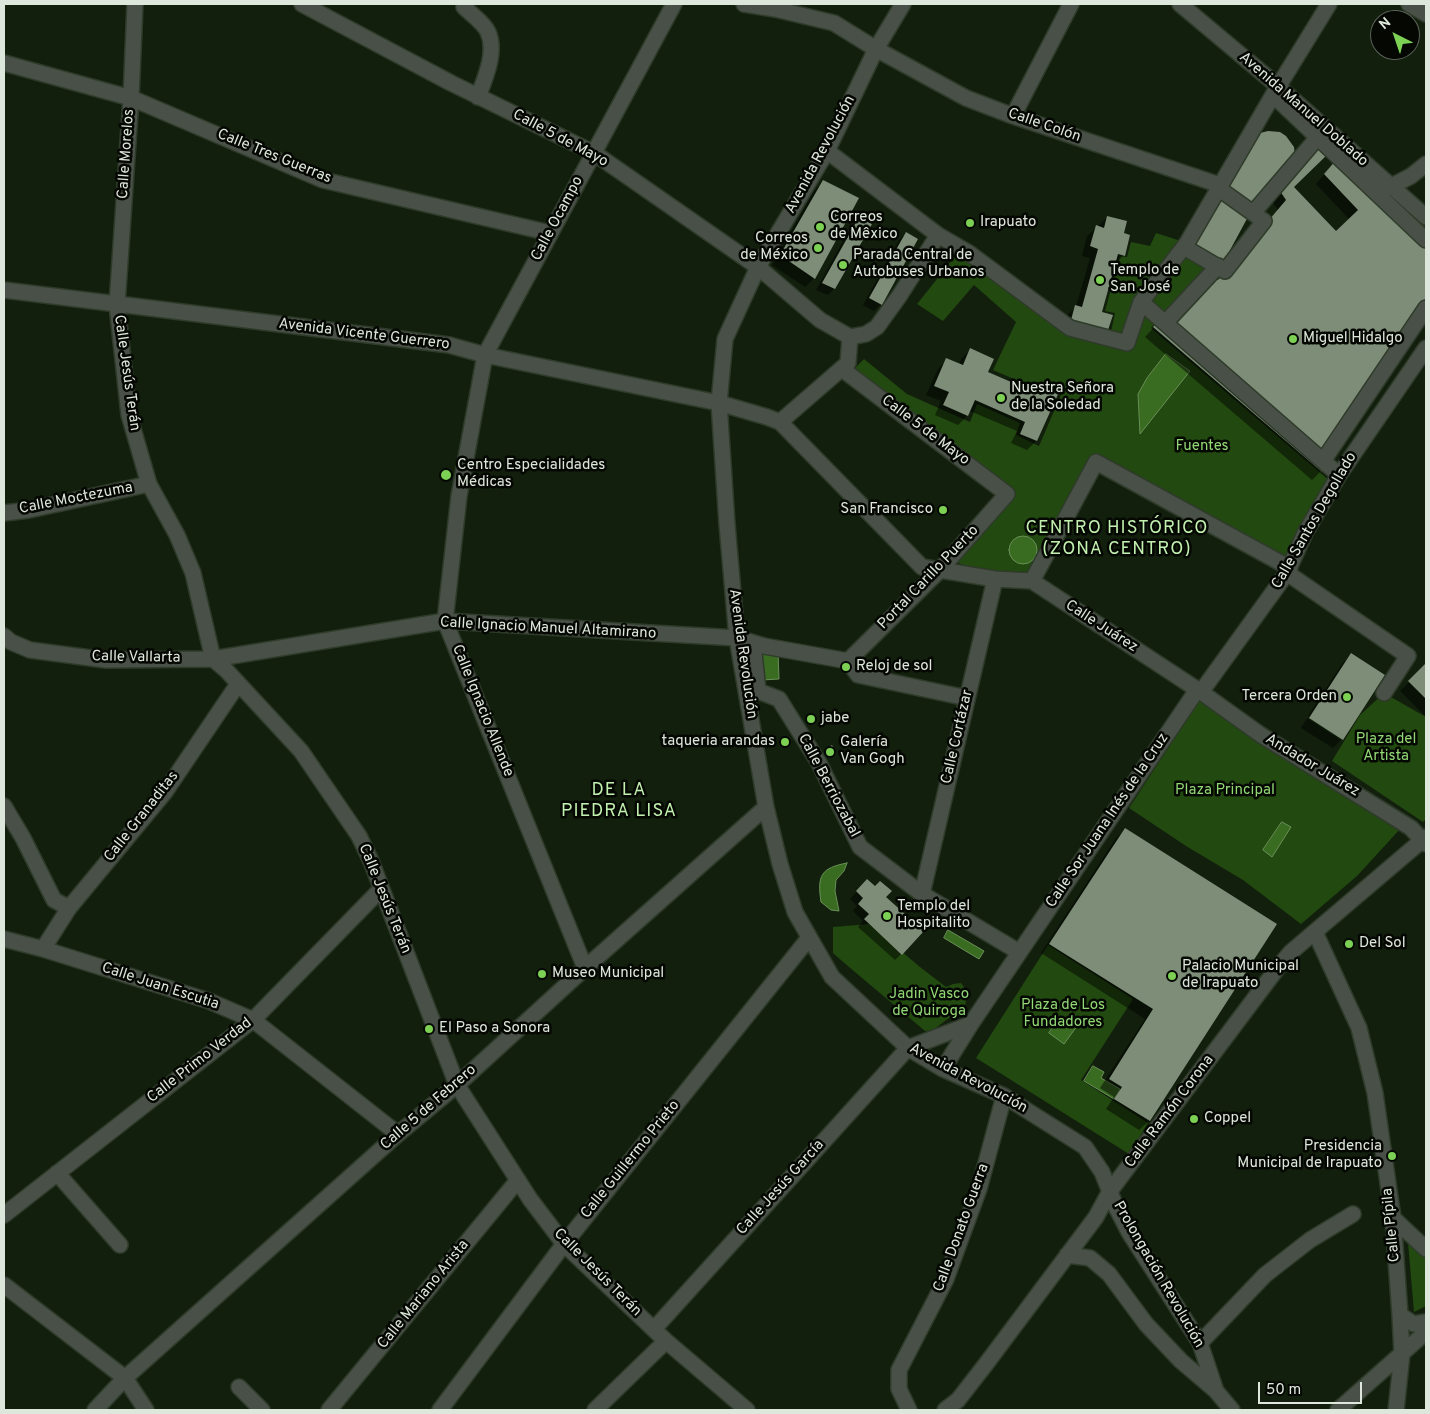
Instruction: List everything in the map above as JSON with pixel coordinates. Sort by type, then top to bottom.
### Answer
[{"type":"street","name":"Calle Morelos","points":[[117,305],[131,98],[135,4]]},
{"type":"street","name":"Calle 5 de Mayo","points":[[306,4],[478,96],[594,153],[758,268],[808,311],[850,337]]},
{"type":"street","points":[[466,4],[464,7],[489,33],[492,53],[478,96]]},
{"type":"street","name":"Calle Ocampo","points":[[485,354],[674,4]]},
{"type":"street","name":"Calle Colón","points":[[744,4],[775,9],[834,23],[876,50],[966,98],[1219,187],[1253,213]]},
{"type":"street","name":"Avenida Revolución","points":[[903,4],[876,50],[827,151],[758,268],[725,339],[719,403],[727,524],[737,638],[766,807],[780,864],[795,912],[832,977],[908,1048],[942,1069],[1004,1096],[1084,1147],[1102,1172],[1110,1192]]},
{"type":"street","points":[[1013,116],[1071,4]]},
{"type":"street","name":"Avenida Manuel Doblado","points":[[1180,4],[1276,91],[1426,217]]},
{"type":"street","points":[[827,151],[938,235],[968,252],[1070,328],[1127,343],[1141,302],[1184,247],[1329,4]]},
{"type":"street","points":[[1409,4],[1426,14]]},
{"type":"street","name":"Calle Tres Guerras","points":[[4,63],[131,98],[323,180],[550,232]]},
{"type":"street","points":[[1276,91],[1318,137],[1426,240]]},
{"type":"street","points":[[1184,247],[1225,271],[1264,221],[1253,213],[1318,137]]},
{"type":"street","points":[[1390,187],[1411,176],[1426,164]]},
{"type":"street","points":[[780,422],[848,363],[850,337],[866,334],[877,327],[938,235]]},
{"type":"street","points":[[1165,323],[1218,266]]},
{"type":"street","name":"Avenida Vicente Guerrero","points":[[4,290],[449,345],[719,403],[780,422]]},
{"type":"street","points":[[1141,302],[1339,476]]},
{"type":"street","name":"Calle Jesús Terán","points":[[117,305],[129,415],[149,484],[177,535],[193,573],[212,658],[306,758],[359,836],[457,1085],[530,1199],[564,1244],[666,1341],[747,1410]]},
{"type":"street","points":[[1323,461],[1426,308]]},
{"type":"street","name":"Calle Santos Degollado","points":[[1199,691],[1288,570],[1304,533],[1339,476],[1426,348]]},
{"type":"street","name":"Calle Ignacio Allende","points":[[485,354],[458,496],[445,621],[585,968]]},
{"type":"street","name":"Calle 5 de Mayo","points":[[842,368],[1007,494]]},
{"type":"street","name":"Calle Juárez","points":[[780,422],[922,567],[995,579],[1032,582],[1199,691]]},
{"type":"street","points":[[1032,582],[1096,462],[1288,570],[1408,656],[1384,693]]},
{"type":"street","name":"Calle Moctezuma","points":[[4,512],[29,510],[149,484]]},
{"type":"street","name":"Portal Carillo Puerto","points":[[848,661],[939,571],[1007,494]]},
{"type":"street","name":"Calle Cortázar","points":[[922,894],[995,579]]},
{"type":"street","name":"Calle Ignacio Manuel Altamirano","points":[[212,658],[445,621],[737,638],[764,646],[848,661]]},
{"type":"street","name":"Calle Vallarta","points":[[4,636],[11,642],[30,650],[106,660],[212,658]]},
{"type":"street","name":"Calle Berriozabal","points":[[753,643],[758,691],[779,699],[819,763],[860,847],[922,894],[1019,952]]},
{"type":"street","points":[[848,661],[858,675],[967,698]]},
{"type":"street","name":"Calle Granaditas","points":[[43,949],[69,908],[164,792],[238,684]]},
{"type":"street","name":"Andador Juárez","points":[[1199,691],[1261,735],[1412,828],[1425,840]]},
{"type":"street","name":"Calle Sor Juana Inés de la Cruz","points":[[942,1069],[970,1024],[1199,691]]},
{"type":"street","points":[[4,806],[23,838],[54,900],[69,908]]},
{"type":"street","name":"Calle 5 de Febrero","points":[[95,1410],[125,1378],[398,1134],[457,1085],[766,807]]},
{"type":"street","name":"Calle Ramón Corona","points":[[946,1410],[958,1400],[986,1364],[1096,1217],[1110,1192],[1279,966],[1291,952],[1425,840]]},
{"type":"street","name":"Calle Primo Verdad","points":[[4,1215],[253,1020],[381,889]]},
{"type":"street","name":"Calle Pípila","points":[[1316,932],[1359,1028],[1375,1093],[1393,1218],[1400,1315],[1402,1354],[1396,1410]]},
{"type":"street","name":"Calle Guillermo Prieto","points":[[440,1410],[564,1244],[809,938]]},
{"type":"street","name":"Calle Juan Escutia","points":[[4,939],[43,949],[209,1001],[253,1020],[398,1134]]},
{"type":"street","points":[[908,1048],[970,1024]]},
{"type":"street","name":"Calle Jesús García","points":[[654,1329],[908,1048]]},
{"type":"street","name":"Calle Donato Guerra","points":[[909,1410],[899,1389],[899,1370],[946,1279],[979,1189],[1004,1096]]},
{"type":"street","points":[[57,1173],[120,1245]]},
{"type":"street","name":"Calle Mariano Arista","points":[[329,1410],[518,1180]]},
{"type":"street","name":"Prolongación Revolución","points":[[1110,1192],[1130,1234],[1200,1343],[1216,1391],[1232,1410]]},
{"type":"street","points":[[1200,1343],[1265,1275],[1310,1240],[1352,1214]]},
{"type":"street","points":[[1393,1218],[1426,1248]]},
{"type":"street","points":[[1067,1255],[1090,1258],[1109,1274],[1146,1324],[1181,1361],[1216,1391]]},
{"type":"street","points":[[4,1285],[125,1378],[146,1410]]},
{"type":"street","points":[[1400,1315],[1414,1324],[1426,1322]]},
{"type":"street","points":[[1338,1410],[1426,1332]]},
{"type":"street","points":[[595,1410],[666,1341]]},
{"type":"street","points":[[239,1387],[262,1410]]},
{"type":"green space","name":"Fuentes","points":[[1156,233],[1187,243],[1213,261],[1151,328],[1331,482],[1286,561],[1099,455],[1032,575],[990,575],[953,561],[1007,494],[855,374],[856,367],[864,359],[907,394],[970,422],[977,404],[1020,423],[1016,435],[1039,446],[1063,390],[1040,383],[1037,389],[993,370],[1016,322],[974,285],[943,321],[917,304],[953,259],[969,253],[1068,323],[1111,332],[1115,313],[1105,311],[1120,256],[1127,257],[1131,242],[1150,246]],"holes":[[[1166,354],[1140,433],[1138,394],[1147,378]],[[1028,537],[1035,543],[1036,551],[1009,554],[1009,545]]]},
{"type":"green space","name":"Plaza del Artista","points":[[1384,693],[1426,717],[1426,819],[1423,822],[1332,761],[1360,715]]},
{"type":"green space","name":"Plaza Principal","points":[[1201,698],[1401,828],[1357,876],[1301,924],[1243,880],[1186,846],[1129,808]]},
{"type":"green space","name":"Jadin Vasco de Quiroga","points":[[869,924],[946,987],[961,983],[968,992],[965,1006],[933,1030],[925,1031],[833,953],[833,927]]},
{"type":"green space","name":"Plaza de Los Fundadores","points":[[1048,945],[1133,999],[1081,1080],[1148,1123],[1129,1154],[976,1058]]},
{"type":"green space","points":[[1407,1231],[1426,1247],[1426,1306],[1414,1312]]},
{"type":"shaded area","points":[[1166,354],[1190,371],[1140,434],[1138,394],[1147,378]]},
{"type":"shaded area","points":[[1023,536],[1033,540],[1037,550],[1033,560],[1023,564],[1013,560],[1009,550],[1013,540]]},
{"type":"shaded area","points":[[778,652],[779,679],[762,680],[761,653]]},
{"type":"shaded area","points":[[1282,822],[1291,827],[1272,857],[1263,850]]},
{"type":"shaded area","points":[[847,863],[844,871],[836,880],[835,891],[839,911],[831,910],[821,902],[821,879],[826,870]]},
{"type":"shaded area","points":[[948,930],[984,951],[979,959],[944,938]]},
{"type":"shaded area","points":[[1061,1017],[1077,1026],[1064,1044],[1049,1033]]},
{"type":"shaded area","points":[[1093,1066],[1104,1072],[1101,1078],[1120,1089],[1114,1099],[1084,1081]]},
{"type":"building","points":[[1268,131],[1280,132],[1286,136],[1294,147],[1295,157],[1255,205],[1247,206],[1226,186],[1256,134]]},
{"type":"building","points":[[1321,144],[1328,154],[1294,187],[1336,231],[1358,210],[1324,174],[1337,159],[1426,237],[1426,319],[1322,472],[1153,327],[1206,270],[1218,280],[1286,200],[1278,188]]},
{"type":"building","name":"Correos de Mêxico","points":[[823,180],[859,198],[815,279],[780,255]]},
{"type":"building","points":[[1219,198],[1249,215],[1222,265],[1189,247]]},
{"type":"building","name":"Templo de San José","points":[[1107,216],[1127,221],[1124,233],[1130,235],[1125,256],[1118,254],[1102,312],[1113,315],[1108,330],[1071,320],[1075,305],[1082,307],[1098,249],[1090,246],[1096,225],[1104,228]]},
{"type":"building","points":[[859,217],[872,224],[835,289],[822,283]]},
{"type":"building","points":[[906,232],[918,239],[882,305],[869,298]]},
{"type":"building","name":"Nuestra Señora de la Soledad","points":[[970,348],[994,359],[988,372],[1041,395],[1045,386],[1059,392],[1037,441],[1020,434],[1025,422],[975,400],[968,416],[943,405],[949,392],[934,386],[946,358],[963,365]]},
{"type":"building","name":"Tercera Orden","points":[[1351,653],[1385,675],[1343,740],[1309,718]]},
{"type":"building","points":[[1426,663],[1426,699],[1408,681]]},
{"type":"building","name":"Galería Van Gogh","points":[[832,745],[836,753],[829,758],[825,750]]},
{"type":"building","name":"Palacio Municipal de Irapuato","points":[[1125,828],[1277,924],[1150,1121],[1114,1099],[1122,1087],[1109,1079],[1153,1009],[1049,944]]},
{"type":"building","name":"Templo del Hospitalito","points":[[867,879],[875,886],[880,881],[892,891],[886,897],[924,931],[902,955],[864,919],[869,914],[858,904],[863,898],[856,891]]},
{"type":"place","name":"Irapuato","points":[[970,223]]},
{"type":"place","name":"Correos de Mêxico","points":[[820,227]]},
{"type":"place","name":"Correos de México","points":[[818,248]]},
{"type":"place","name":"Parada Central de Autobuses Urbanos","points":[[843,265]]},
{"type":"place","name":"Templo de San José","points":[[1100,280]]},
{"type":"place","name":"Miguel Hidalgo","points":[[1293,339]]},
{"type":"place","name":"Nuestra Señora de la Soledad","points":[[1001,398]]},
{"type":"place","name":"Centro Especialidades Médicas","points":[[446,475]]},
{"type":"place","name":"San Francisco","points":[[943,510]]},
{"type":"place","name":"Reloj de sol","points":[[846,667]]},
{"type":"place","name":"Tercera Orden","points":[[1347,697]]},
{"type":"place","name":"jabe","points":[[811,719]]},
{"type":"place","name":"taqueria arandas","points":[[785,742]]},
{"type":"place","name":"Galería Van Gogh","points":[[830,752]]},
{"type":"place","name":"Templo del Hospitalito","points":[[887,916]]},
{"type":"place","name":"Del Sol","points":[[1349,944]]},
{"type":"place","name":"Museo Municipal","points":[[542,974]]},
{"type":"place","name":"Palacio Municipal de Irapuato","points":[[1172,976]]},
{"type":"place","name":"El Paso a Sonora","points":[[429,1029]]},
{"type":"place","name":"Coppel","points":[[1194,1119]]},
{"type":"place","name":"Presidencia Municipal de Irapuato","points":[[1392,1156]]},
{"type":"district","name":"CENTRO HISTÓRICO (ZONA CENTRO)","points":[[1117,539]]},
{"type":"district","name":"DE LA PIEDRA LISA","points":[[619,801]]}]
